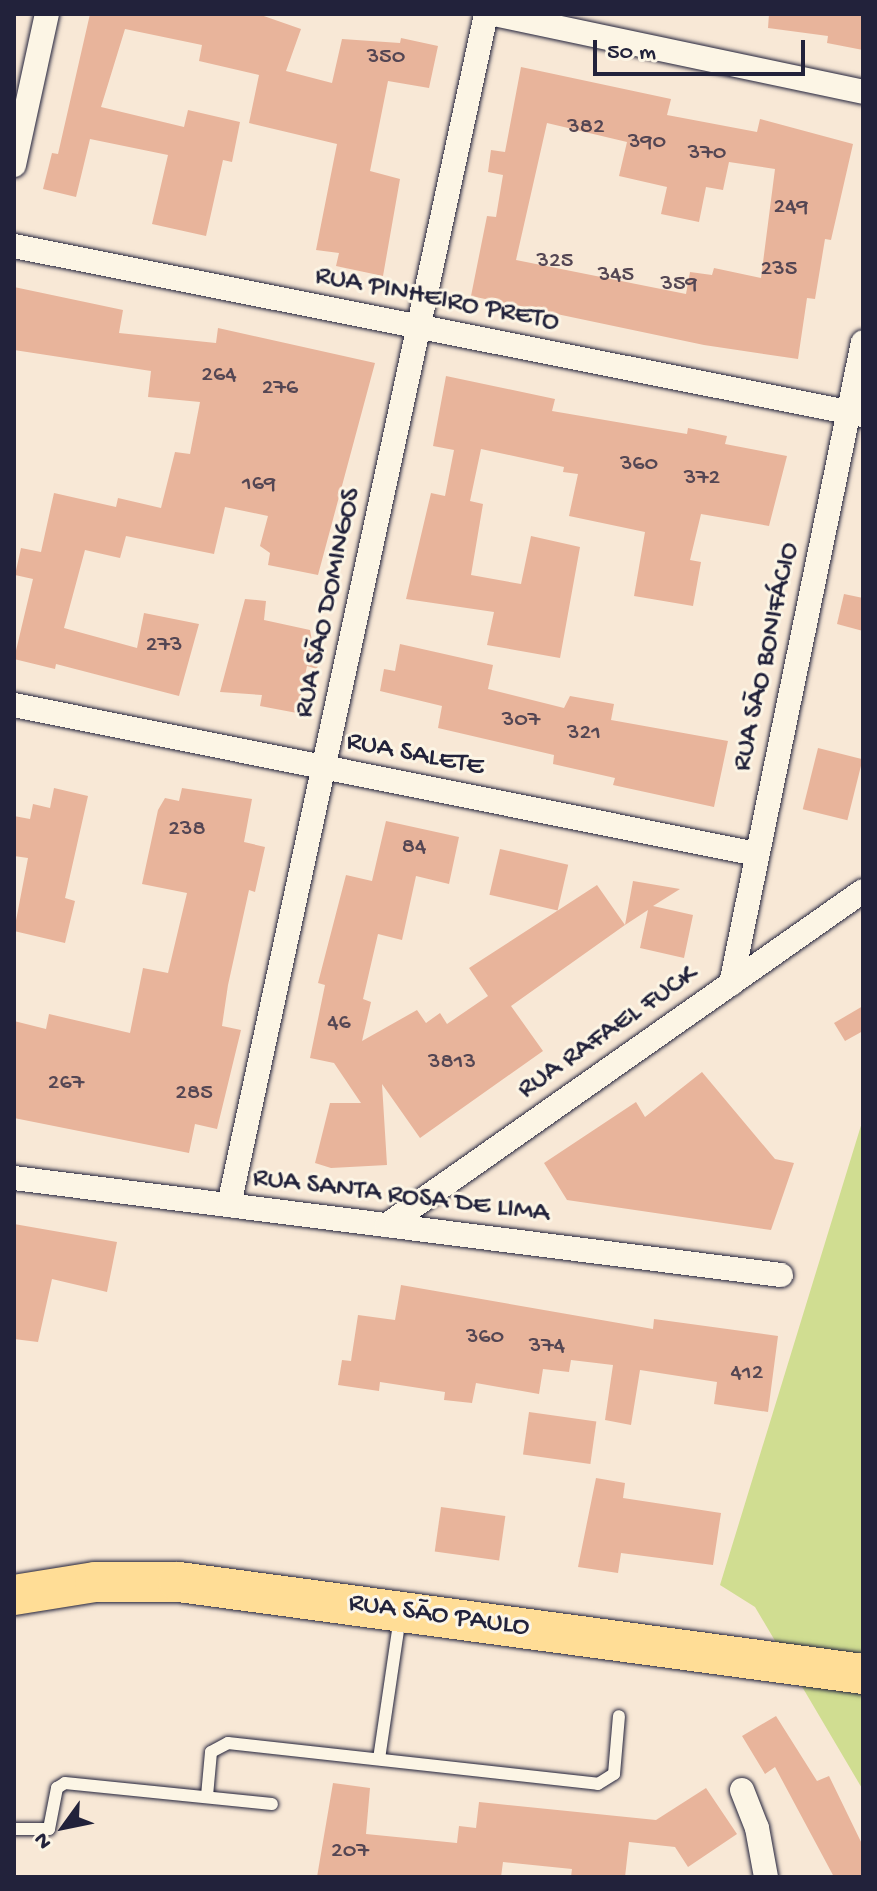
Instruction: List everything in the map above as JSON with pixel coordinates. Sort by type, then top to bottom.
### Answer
[{"type":"main road","name":"RUA SÃO PAULO","points":[[14,1595],[95,1582],[179,1582],[863,1674]]},
{"type":"street","points":[[14,165],[47,14]]},
{"type":"street","name":"RUA SÃO DOMINGOS","points":[[229,1205],[486,14]]},
{"type":"street","points":[[494,14],[863,92]]},
{"type":"street","name":"RUA PINHEIRO PRETO","points":[[14,246],[856,414]]},
{"type":"street","name":"RUA SÃO BONIFÁCIO","points":[[731,984],[756,854],[856,414],[863,342]]},
{"type":"street","name":"RUA SALETE","points":[[14,705],[756,854]]},
{"type":"street","name":"RUA RAFAEL FUCK","points":[[387,1225],[863,891]]},
{"type":"street","name":"RUA SANTA ROSA DE LIMA","points":[[14,1178],[781,1275]]},
{"type":"street","points":[[742,1790],[757,1828],[766,1877]]},
{"type":"lane","points":[[379,1759],[401,1611]]},
{"type":"lane","points":[[207,1796],[211,1752],[217,1745],[379,1759],[598,1784],[614,1774],[619,1716]]},
{"type":"lane","points":[[14,1829],[49,1829],[57,1788],[65,1783],[272,1804]]},
{"type":"green space","points":[[863,1119],[863,1790],[755,1607],[720,1585]]},
{"type":"building","points":[[90,14],[258,14],[301,29],[286,71],[332,83],[342,39],[400,43],[401,38],[438,46],[429,88],[388,81],[370,171],[400,179],[383,276],[336,266],[339,253],[316,250],[337,144],[249,123],[259,75],[199,61],[202,45],[125,29],[101,107],[184,127],[188,110],[240,122],[232,162],[223,160],[206,236],[152,224],[168,155],[90,139],[76,197],[43,189],[52,153],[58,154]]},
{"type":"building","points":[[769,14],[863,14],[863,50],[827,43],[828,36],[768,28]]},
{"type":"building","points":[[521,67],[671,99],[667,115],[757,132],[760,119],[853,144],[831,240],[825,239],[815,299],[807,298],[798,359],[704,345],[471,296],[487,216],[496,217],[503,175],[488,172],[491,150],[505,152]],"holes":[[[547,123],[627,142],[619,176],[667,187],[661,214],[699,222],[706,187],[723,190],[729,162],[775,169],[761,278],[714,268],[712,275],[690,272],[686,294],[516,260]]]},
{"type":"building","points":[[14,287],[123,310],[119,333],[216,343],[218,328],[375,363],[318,575],[268,565],[270,553],[260,546],[268,516],[225,507],[214,554],[126,536],[120,558],[85,550],[64,628],[137,648],[144,613],[199,624],[179,696],[56,664],[55,669],[14,659],[33,579],[15,575],[21,548],[41,552],[54,493],[116,507],[118,498],[161,508],[175,452],[190,454],[200,402],[148,397],[151,371],[14,350]]},
{"type":"building","points":[[446,376],[555,399],[552,411],[687,434],[688,428],[727,436],[725,444],[787,456],[769,526],[701,514],[690,560],[701,562],[693,606],[634,596],[645,532],[569,516],[578,474],[563,472],[564,467],[481,449],[470,501],[483,504],[471,575],[521,584],[531,536],[580,547],[560,658],[487,645],[494,612],[406,599],[431,493],[445,496],[454,450],[433,446]]},
{"type":"building","points":[[844,594],[863,598],[863,631],[837,624]]},
{"type":"building","points":[[245,599],[266,601],[264,620],[310,630],[312,641],[323,644],[317,669],[307,666],[297,713],[260,706],[262,695],[220,692]]},
{"type":"building","points":[[400,644],[493,665],[488,689],[564,708],[570,696],[614,704],[611,720],[728,741],[714,807],[613,785],[615,778],[553,764],[554,755],[438,728],[442,706],[380,691],[384,669],[395,671]]},
{"type":"building","points":[[818,748],[863,759],[847,820],[803,809]]},
{"type":"building","points":[[54,788],[88,796],[65,898],[75,901],[65,943],[14,931],[28,858],[14,856],[14,816],[30,819],[33,804],[50,808]]},
{"type":"building","points":[[182,788],[252,799],[244,842],[265,847],[255,892],[249,890],[228,985],[222,1026],[241,1030],[217,1129],[195,1124],[189,1153],[14,1118],[14,1021],[46,1029],[49,1014],[130,1033],[143,968],[168,973],[187,893],[142,884],[158,810],[165,798],[179,801]]},
{"type":"building","points":[[386,821],[459,837],[449,884],[416,876],[402,940],[378,934],[363,999],[371,1002],[362,1041],[417,1010],[426,1023],[440,1013],[447,1024],[488,996],[469,968],[597,885],[625,925],[511,1006],[543,1051],[420,1138],[382,1084],[387,1165],[331,1168],[315,1163],[330,1103],[361,1103],[334,1063],[310,1058],[325,985],[318,983],[346,875],[372,881]]},
{"type":"building","points":[[500,849],[568,865],[558,911],[489,895]]},
{"type":"building","points":[[633,881],[680,889],[653,906],[693,915],[684,958],[640,948],[648,910],[625,925]]},
{"type":"building","points":[[863,1006],[863,1031],[845,1041],[834,1023]]},
{"type":"building","points":[[702,1072],[775,1159],[794,1163],[771,1230],[567,1200],[544,1163],[636,1102],[645,1117]]},
{"type":"building","points":[[14,1224],[117,1242],[107,1292],[52,1279],[38,1342],[14,1339]]},
{"type":"building","points":[[401,1285],[653,1329],[654,1319],[778,1336],[768,1412],[714,1404],[717,1382],[640,1370],[631,1425],[605,1420],[613,1365],[571,1360],[569,1372],[543,1369],[539,1394],[476,1383],[472,1403],[444,1400],[445,1392],[380,1382],[379,1391],[338,1385],[342,1360],[351,1361],[358,1315],[395,1320]]},
{"type":"building","points":[[529,1412],[596,1421],[590,1464],[523,1455]]},
{"type":"building","points":[[596,1478],[625,1483],[623,1498],[721,1513],[713,1565],[621,1553],[618,1573],[578,1567]]},
{"type":"building","points":[[441,1507],[505,1516],[499,1561],[435,1552]]},
{"type":"building","points":[[776,1716],[817,1781],[829,1776],[863,1846],[863,1877],[834,1877],[775,1767],[765,1774],[742,1736]]},
{"type":"building","points":[[333,1783],[370,1788],[366,1834],[457,1843],[459,1826],[476,1828],[479,1802],[656,1820],[706,1788],[737,1834],[688,1867],[675,1847],[629,1842],[625,1877],[571,1877],[572,1869],[503,1862],[501,1877],[317,1877]]}]
